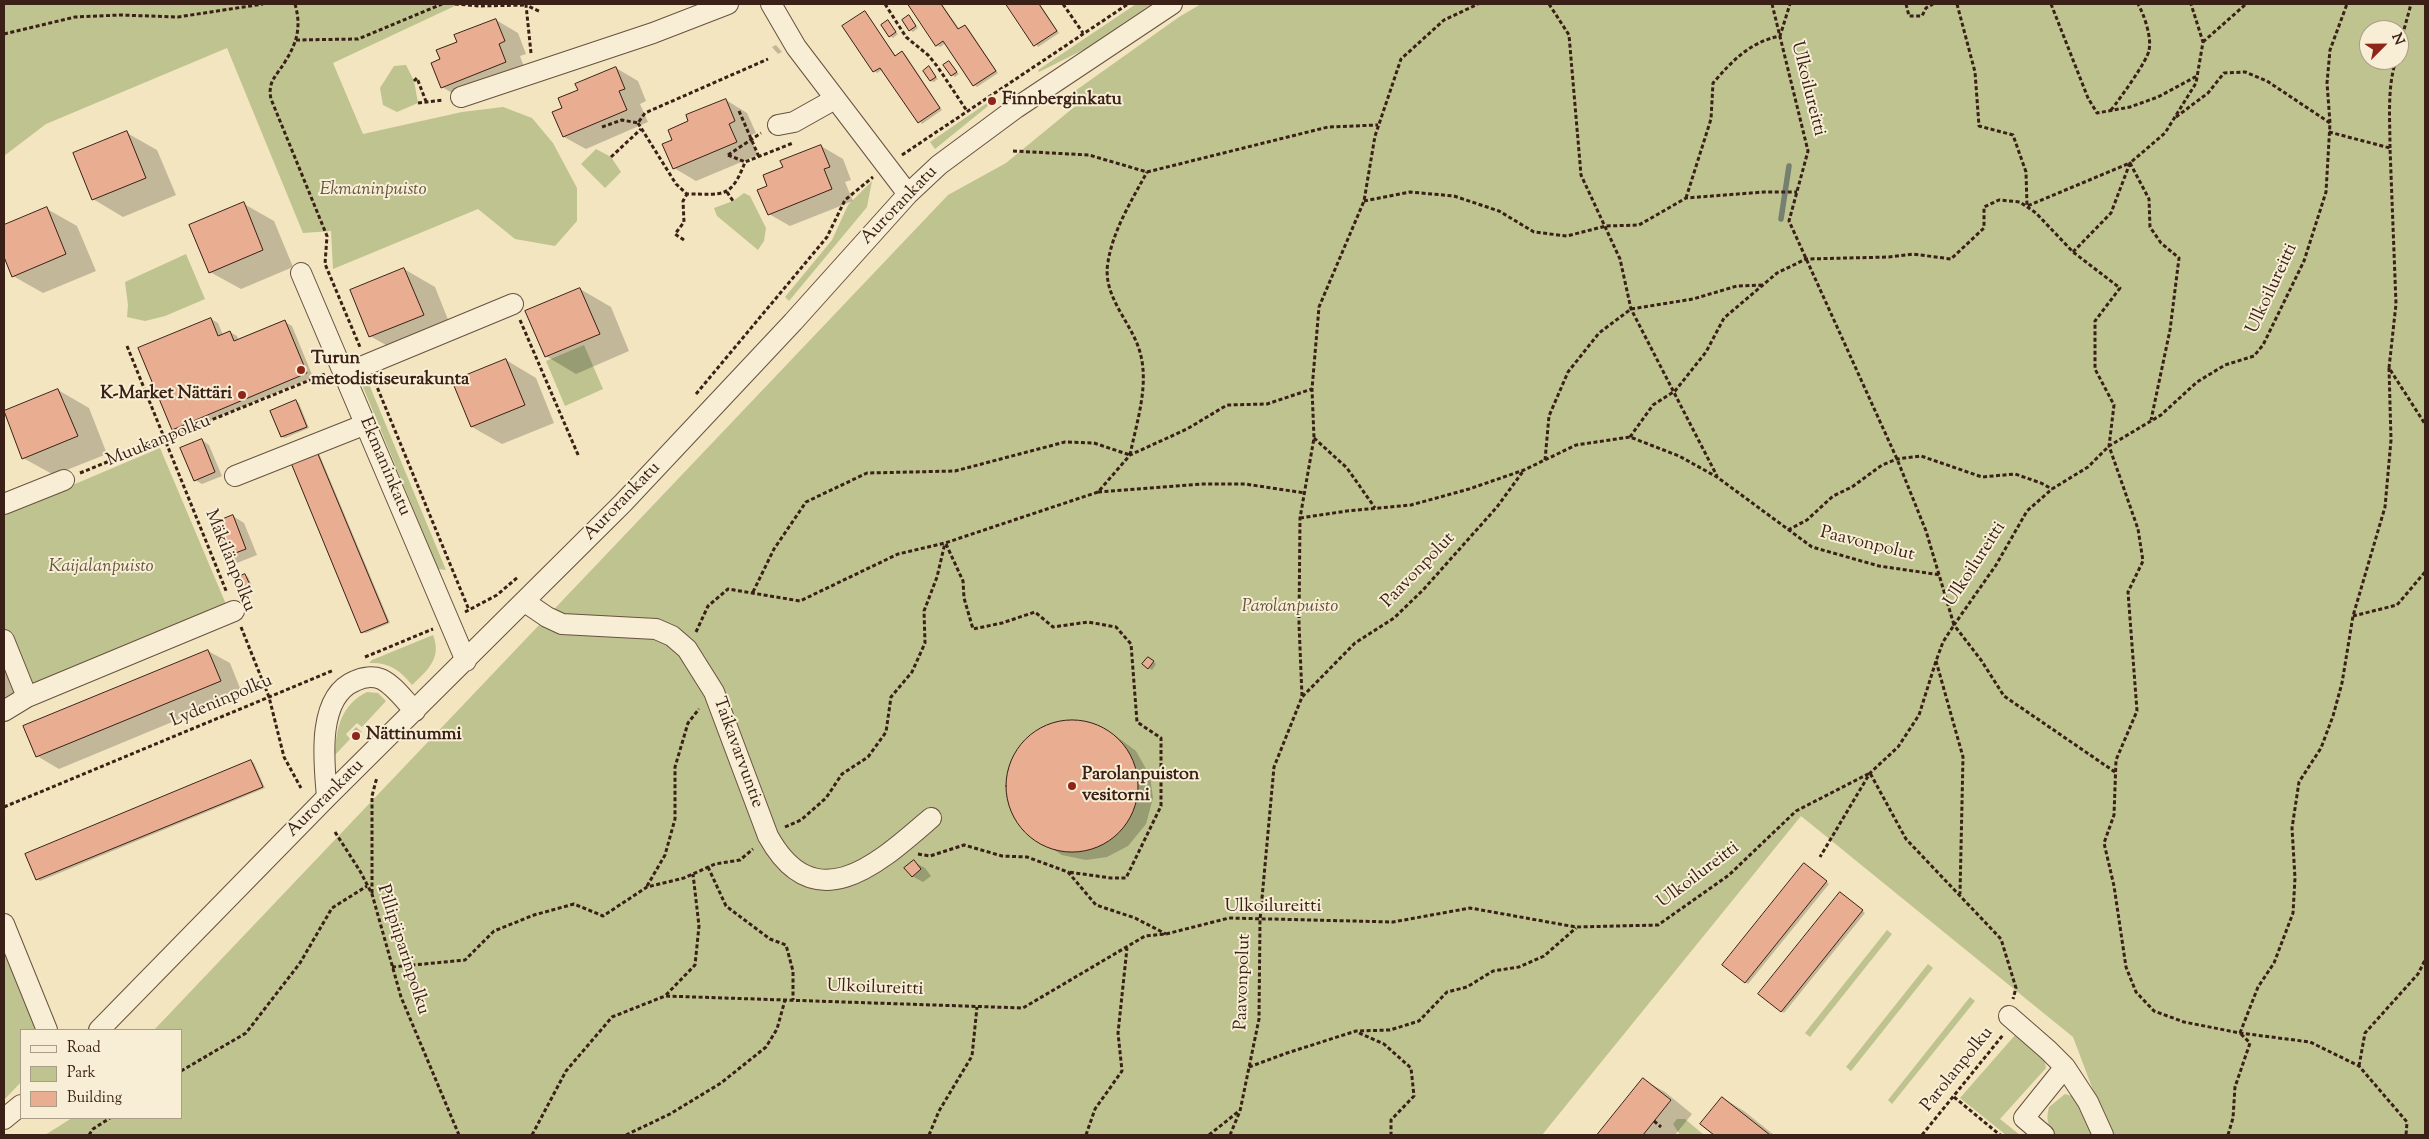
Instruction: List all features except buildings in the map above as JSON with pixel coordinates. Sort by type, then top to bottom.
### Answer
[{"type":"street","points":[[461,97],[653,33],[728,4]]},
{"type":"street","points":[[771,4],[796,47],[908,194]]},
{"type":"street","name":"Aurorankatu","points":[[100,1029],[327,797],[526,602],[735,384],[908,194],[939,165],[1016,108],[1172,4]]},
{"type":"street","points":[[778,125],[794,122],[835,99]]},
{"type":"street","name":"Ekmaninkatu","points":[[301,273],[466,660]]},
{"type":"street","points":[[343,370],[367,364],[513,304]]},
{"type":"street","points":[[235,476],[366,424]]},
{"type":"street","points":[[4,504],[64,480]]},
{"type":"street","name":"Taikavarvuntie","points":[[526,602],[562,624],[656,629],[672,636],[687,649],[714,692],[768,836],[776,850],[795,869],[808,876],[825,879],[841,878],[859,873],[877,864],[931,818]]},
{"type":"street","points":[[4,711],[27,698],[234,611]]},
{"type":"street","points":[[4,640],[27,698]]},
{"type":"street","points":[[327,797],[324,753],[326,730],[332,705],[340,691],[353,681],[378,678],[387,682],[415,711]]},
{"type":"street","points":[[4,924],[47,1029]]},
{"type":"street","points":[[2012,1019],[2065,1067],[2096,1115],[2103,1135]]},
{"type":"street","points":[[2044,1135],[2024,1118],[2065,1067]]},
{"type":"street","points":[[4,1118],[20,1106]]},
{"type":"path","points":[[4,34],[75,18],[120,15],[178,17],[263,4]]},
{"type":"path","points":[[294,4],[299,24],[296,40],[286,61],[273,77],[269,90],[271,99],[327,236],[325,264],[469,610]]},
{"type":"path","points":[[296,40],[358,39],[442,4]]},
{"type":"path","points":[[455,4],[479,6],[526,5],[541,12]]},
{"type":"path","points":[[885,4],[906,37],[928,55],[937,66],[967,111]]},
{"type":"path","points":[[1064,4],[1084,33]]},
{"type":"path","points":[[1302,697],[1299,624],[1300,518],[1314,438],[1312,389],[1319,307],[1364,201],[1378,125],[1401,58],[1444,20],[1478,4]]},
{"type":"path","points":[[1549,4],[1569,35],[1581,175],[1620,259],[1631,309],[1675,391],[1717,478]]},
{"type":"path","name":"Ulkoilureitti","points":[[1772,4],[1808,151],[1789,221],[1897,459],[1926,531],[1941,575],[1954,625]]},
{"type":"path","points":[[1686,198],[1711,119],[1713,82],[1749,47],[1765,39],[1780,36],[1790,4]]},
{"type":"path","points":[[1906,4],[1909,16],[1922,16],[1926,8],[1933,4]]},
{"type":"path","points":[[1957,4],[1975,72],[1979,126],[2013,135],[2026,172],[2027,206]]},
{"type":"path","points":[[2051,4],[2088,98],[2097,113],[2130,107],[2158,97],[2198,76]]},
{"type":"path","points":[[2111,111],[2150,50],[2145,15],[2138,4]]},
{"type":"path","points":[[2027,206],[2130,163],[2165,133],[2196,83],[2198,76],[2204,42],[2191,4]]},
{"type":"path","points":[[2204,42],[2246,4]]},
{"type":"path","name":"Ulkoilureitti","points":[[532,1135],[566,1071],[612,1017],[665,996],[1024,1008],[1145,936],[1166,934],[1229,918],[1393,922],[1470,908],[1576,927],[1658,925],[1730,875],[1796,811],[1870,773],[1898,747],[1919,715],[1943,642],[1996,564],[2027,511],[2052,489],[2088,467],[2109,446],[2162,415],[2196,382],[2225,365],[2254,356],[2263,345],[2304,260],[2326,192],[2330,123],[2327,82],[2330,50],[2347,4]]},
{"type":"path","points":[[2407,20],[2411,4]]},
{"type":"path","points":[[526,5],[533,72]]},
{"type":"path","points":[[638,123],[645,113],[768,59]]},
{"type":"path","points":[[2240,1033],[2258,987],[2274,963],[2293,913],[2295,878],[2292,828],[2299,782],[2321,748],[2333,716],[2342,683],[2353,616],[2385,507],[2391,440],[2388,368],[2396,304],[2390,148],[2394,70]]},
{"type":"path","points":[[2174,119],[2208,93],[2224,73],[2245,72],[2267,81],[2330,123]]},
{"type":"path","points":[[414,81],[417,78],[427,104]]},
{"type":"path","points":[[990,96],[992,101]]},
{"type":"path","points":[[418,103],[427,104],[461,97]]},
{"type":"path","points":[[739,111],[759,157]]},
{"type":"path","points":[[602,128],[622,120],[638,123]]},
{"type":"path","points":[[638,123],[676,184],[687,194],[727,192],[733,188],[745,162]]},
{"type":"path","points":[[778,125],[751,138],[728,155],[745,162],[794,143]]},
{"type":"path","points":[[1013,151],[1089,155],[1147,172],[1328,127],[1378,125]]},
{"type":"path","points":[[611,157],[641,129]]},
{"type":"path","points":[[2329,132],[2390,148]]},
{"type":"path","points":[[2073,252],[2111,213],[2130,163]]},
{"type":"path","points":[[2130,163],[2149,199],[2150,227],[2161,243],[2179,258],[2170,330],[2151,420]]},
{"type":"path","points":[[1130,455],[1144,383],[1139,347],[1109,290],[1107,263],[1123,217],[1147,172]]},
{"type":"path","points":[[727,192],[733,201]]},
{"type":"path","points":[[1364,201],[1410,192],[1454,196],[1499,211],[1534,232],[1567,236],[1606,226],[1639,225],[1686,198],[1764,192],[1797,192]]},
{"type":"path","points":[[684,240],[675,234],[684,222],[683,201],[687,194]]},
{"type":"path","points":[[1630,437],[1653,405],[1675,391],[1706,352],[1724,318],[1777,273],[1806,259],[1889,258],[1913,254],[1951,259],[1984,228],[1984,207],[1999,200],[2020,202],[2027,206],[2073,252],[2120,288],[2095,321],[2095,369],[2114,405],[2109,446],[2138,529],[2143,560],[2128,592],[2137,711],[2116,760],[2114,815],[2104,843],[2114,886],[2126,967],[2136,992],[2154,1011],[2184,1022],[2240,1033],[2310,1042],[2359,1066],[2407,1122],[2406,1135]]},
{"type":"path","points":[[1545,460],[1549,416],[1568,372],[1599,333],[1631,309],[1693,299],[1737,286],[1764,284]]},
{"type":"path","points":[[513,304],[579,457]]},
{"type":"path","name":"Mäkilänpolku","points":[[127,346],[269,697],[284,757],[301,788]]},
{"type":"path","points":[[2388,368],[2425,424]]},
{"type":"path","name":"Muukanpolku","points":[[64,480],[343,370]]},
{"type":"path","points":[[1098,492],[1130,455],[1187,429],[1227,405],[1267,404],[1312,389]]},
{"type":"path","name":"Paavonpolut","points":[[1230,1135],[1240,1111],[1259,1019],[1260,920],[1274,767],[1302,697],[1355,643],[1394,618],[1423,590],[1497,507],[1524,470],[1576,445],[1630,437],[1679,456],[1717,478],[1812,547],[1879,566],[1941,575]]},
{"type":"path","points":[[1314,438],[1347,468],[1376,508]]},
{"type":"path","points":[[753,592],[774,549],[806,502],[867,473],[955,471],[1065,442],[1094,442],[1130,455]]},
{"type":"path","points":[[1788,530],[1808,520],[1833,496],[1852,487],[1882,465],[1897,459],[1921,456],[1982,477],[2014,474],[2041,483],[2052,489]]},
{"type":"path","points":[[1300,518],[1376,508],[1411,506],[1524,470]]},
{"type":"path","points":[[687,649],[708,606],[728,589],[800,601],[898,554],[945,544],[1098,492],[1201,484],[1245,484],[1305,493]]},
{"type":"path","points":[[392,967],[465,960],[494,931],[534,915],[574,904],[603,916],[647,887],[693,874],[708,867],[740,860],[768,836],[801,820],[826,798],[842,774],[868,757],[886,732],[891,697],[912,672],[925,644],[924,611],[937,577],[945,544]]},
{"type":"path","points":[[895,849],[930,856],[964,845],[1002,856],[1027,857],[1068,872],[1111,878],[1126,878],[1161,806],[1161,738],[1137,722],[1131,644],[1116,627],[1088,622],[1053,627],[1035,612],[1002,623],[973,629],[964,598],[962,581],[945,544]]},
{"type":"path","points":[[2353,616],[2396,606],[2425,572]]},
{"type":"path","points":[[359,659],[449,620]]},
{"type":"path","points":[[1954,625],[1981,660],[2004,696],[2115,772]]},
{"type":"path","points":[[1936,661],[1963,757],[1960,894]]},
{"type":"path","name":"Lydeninpolku","points":[[4,807],[341,667]]},
{"type":"path","points":[[647,887],[665,855],[675,818],[675,767],[688,723],[714,692]]},
{"type":"path","points":[[1870,773],[1906,839],[2001,939],[2016,988],[2012,1019]]},
{"type":"path","name":"Ulkoilureitti","points":[[1820,857],[1870,773]]},
{"type":"path","points":[[372,894],[372,796],[377,777]]},
{"type":"path","name":"Pillipiiparinpolku","points":[[335,832],[372,894],[401,997],[459,1135]]},
{"type":"path","points":[[708,867],[726,906],[770,939],[786,946],[794,971],[793,1000]]},
{"type":"path","points":[[1068,872],[1096,905],[1135,918],[1166,934]]},
{"type":"path","points":[[665,996],[695,965],[699,926],[693,874]]},
{"type":"path","points":[[182,1070],[246,1033],[300,963],[332,908],[368,886]]},
{"type":"path","points":[[1249,1067],[1356,1031],[1390,1030],[1418,1021],[1447,992],[1467,986],[1493,971],[1520,967],[1544,956],[1576,927]]},
{"type":"path","points":[[1086,1135],[1095,1109],[1122,1071],[1118,1034],[1127,948]]},
{"type":"path","points":[[2359,1066],[2365,1033],[2418,974],[2425,960]]},
{"type":"path","points":[[626,1135],[670,1114],[721,1083],[766,1047],[778,1029],[785,1000]]},
{"type":"path","points":[[929,1135],[939,1111],[972,1056],[977,1007]]},
{"type":"path","name":"Parolanpolku","points":[[1922,1135],[1954,1097],[2012,1019]]},
{"type":"path","points":[[1356,1031],[1384,1044],[1411,1068],[1414,1096],[1391,1120],[1391,1135]]},
{"type":"path","points":[[2228,1135],[2234,1118],[2235,1087],[2250,1043],[2240,1033]]},
{"type":"path","points":[[1954,1097],[2000,1135]]},
{"type":"path","points":[[1209,1135],[1240,1111]]},
{"type":"path","points":[[89,1135],[109,1119]]},
{"type":"path","points":[[1654,1121],[1661,1127]]},
{"type":"green space","name":"Ekmaninpuisto","points":[[4,4],[459,4],[333,63],[363,134],[462,112],[503,107],[532,118],[553,143],[577,188],[577,221],[555,246],[515,239],[478,209],[333,269],[331,231],[303,233],[227,48],[46,124],[4,156]]},
{"type":"green space","points":[[1136,4],[1154,4],[1087,48],[1039,72],[1038,70]]},
{"type":"green space","name":"Parolanpuisto","points":[[1201,4],[2425,4],[2425,1135],[2110,1135],[2073,1037],[1801,816],[1542,1135],[45,1135],[70,1119],[182,1119],[182,1029],[155,1029],[948,195],[1006,163],[1078,104],[1075,91],[1179,17]]},
{"type":"green space","points":[[406,65],[414,81],[418,103],[397,112],[383,105],[380,88],[394,66]]},
{"type":"green space","points":[[987,103],[988,106],[935,149],[930,142]]},
{"type":"green space","points":[[596,149],[611,157],[621,172],[605,188],[581,164]]},
{"type":"green space","points":[[872,181],[867,207],[789,301],[785,297],[832,240],[848,205]]},
{"type":"green space","points":[[744,193],[750,196],[766,228],[764,241],[758,250],[717,216],[714,208],[733,201]]},
{"type":"green space","points":[[186,254],[205,299],[165,316],[145,321],[127,317],[128,305],[125,282]]},
{"type":"green space","points":[[584,345],[603,389],[565,406],[546,361]]},
{"type":"green space","points":[[366,377],[446,570],[438,569],[361,382]]},
{"type":"green space","name":"Kaijalanpuisto","points":[[160,448],[228,609],[30,693],[4,630],[4,514]]},
{"type":"green space","points":[[433,635],[436,650],[435,657],[428,669],[412,685],[393,668],[382,664],[369,663],[372,660]]},
{"type":"green space","points":[[367,692],[378,693],[386,701],[362,727],[357,723],[346,734],[350,739],[335,755],[337,736],[342,718],[351,704]]},
{"type":"green space","points":[[1887,930],[1892,934],[1810,1037],[1805,1033]]},
{"type":"green space","points":[[4,945],[40,1029],[20,1029],[20,1083],[4,1100]]},
{"type":"green space","points":[[1928,964],[1933,968],[1851,1071],[1846,1067]]},
{"type":"green space","points":[[1970,997],[1975,1001],[1892,1104],[1888,1100]]},
{"type":"green space","points":[[2016,1034],[2044,1057],[2046,1068],[2000,1119],[2020,1135],[2006,1135],[1960,1098]]},
{"type":"green space","points":[[2065,1094],[2075,1097],[2094,1135],[2055,1135],[2052,1132],[2048,1122],[2049,1107]]},
{"type":"green space","points":[[1677,1119],[1685,1119],[1704,1135],[1680,1135],[1673,1124]]},
{"type":"waterway","points":[[1781,219],[1789,166]]},
{"type":"place","name":"Finnberginkatu","points":[[992,101]]},
{"type":"place","name":"Turun metodistiseurakunta","points":[[301,370]]},
{"type":"place","name":"K-Market Nättäri","points":[[242,395]]},
{"type":"place","name":"Nättinummi","points":[[356,736]]},
{"type":"place","name":"Parolanpuiston vesitorni","points":[[1072,786]]}]
